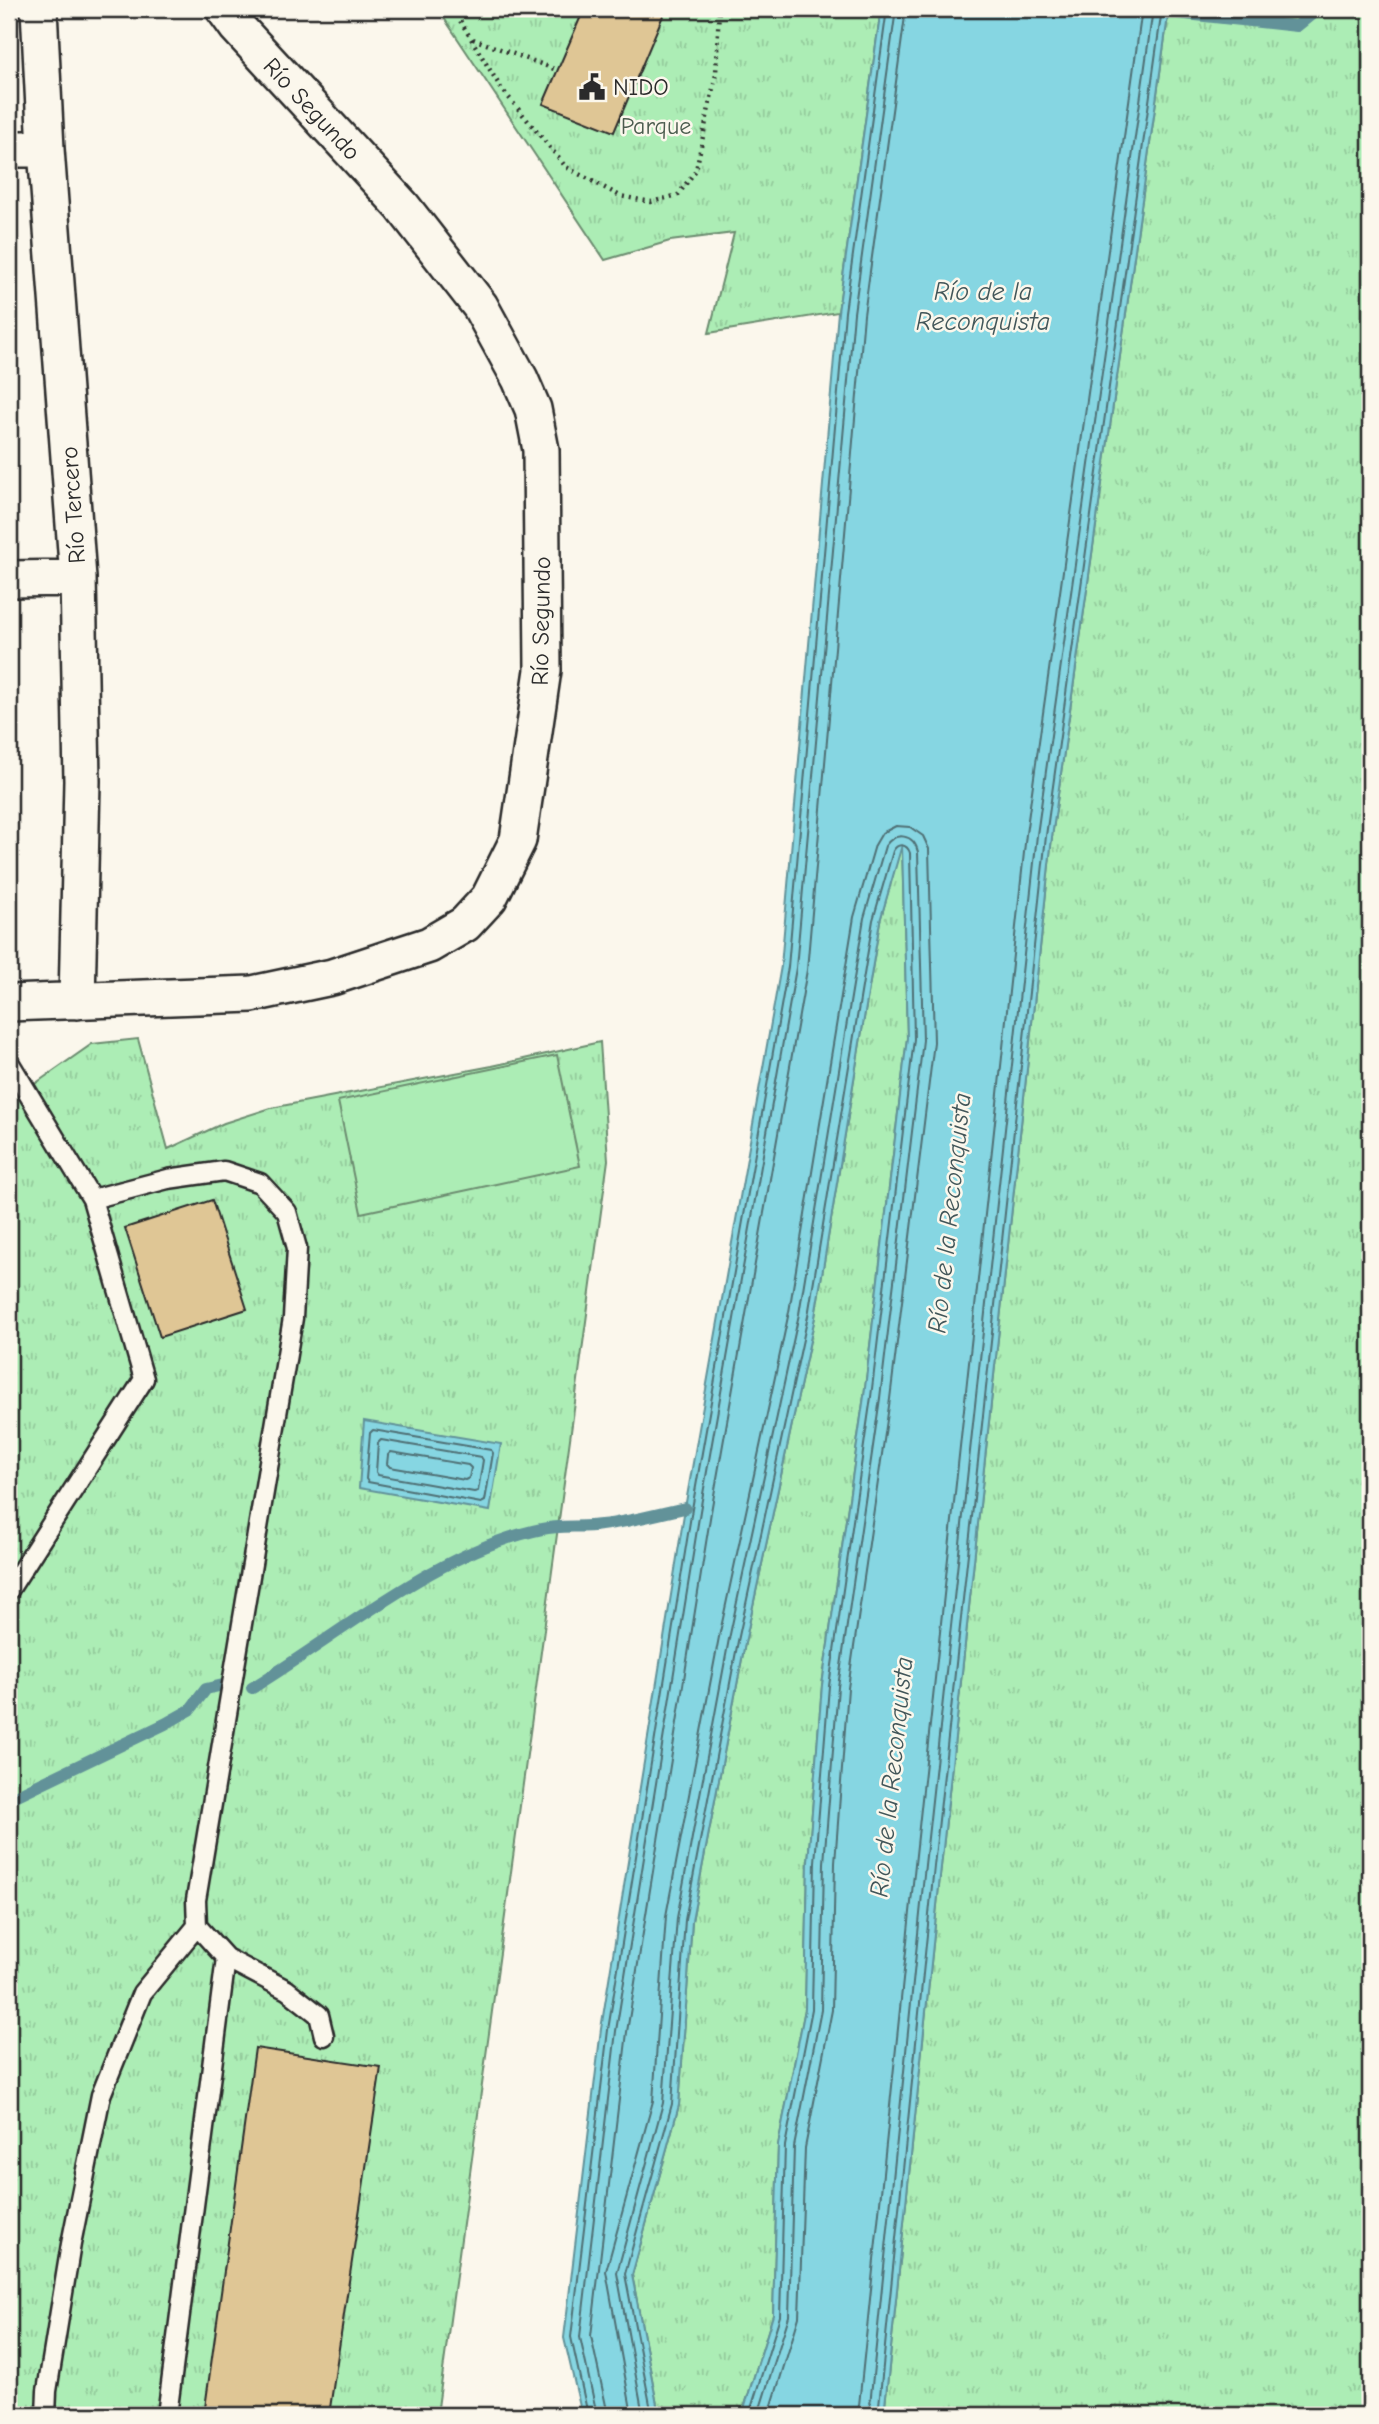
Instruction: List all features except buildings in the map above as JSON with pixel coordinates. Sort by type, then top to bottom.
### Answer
[{"type":"street","name":"Río Tercero","points":[[39,9],[46,149],[78,578],[82,781],[77,1001]]},
{"type":"street","name":"Río Segundo","points":[[17,1009],[77,1001],[252,994],[332,977],[429,946],[465,924],[489,898],[518,840],[543,670],[541,450],[533,409],[520,379],[480,306],[402,206],[237,27],[224,9]]},
{"type":"street","points":[[9,149],[46,149]]},
{"type":"street","points":[[9,579],[78,578]]},
{"type":"lane","points":[[9,1062],[92,1199],[144,1379],[9,1590]]},
{"type":"lane","points":[[92,1199],[168,1179],[224,1171],[260,1183],[287,1213],[296,1248],[293,1318],[195,1900],[197,1926],[226,1958],[287,1990],[319,2015],[324,2036]]},
{"type":"lane","points":[[46,2415],[47,2392],[71,2244],[101,2095],[142,1993],[197,1926]]},
{"type":"lane","points":[[167,2415],[226,1958]]},
{"type":"path","points":[[453,9],[501,88],[566,167],[620,195],[651,202],[677,195],[696,170],[716,74],[719,9]]},
{"type":"path","points":[[472,39],[558,71]]},
{"type":"green space","name":"Parque","points":[[438,9],[881,9],[838,312],[709,333],[734,233],[670,241],[605,260]]},
{"type":"green space","points":[[1169,9],[1370,9],[1370,2415],[884,2415],[1052,837]]},
{"type":"green space","points":[[902,842],[907,1038],[864,1396],[822,1685],[808,1862],[805,2009],[778,2145],[773,2315],[742,2415],[659,2415],[632,2275],[679,2105],[692,1921],[745,1643],[815,1317],[880,921]]},
{"type":"green space","points":[[138,1039],[168,1149],[224,1123],[271,1108],[492,1066],[600,1042],[608,1160],[437,2415],[9,2415],[9,1102],[92,1044]]},
{"type":"green space","points":[[557,1055],[580,1166],[361,1213],[338,1101]]},
{"type":"water","name":"Río de la Reconquista","points":[[881,9],[1169,9],[1052,837],[884,2415],[742,2415],[773,2315],[778,2145],[805,2009],[808,1862],[822,1685],[864,1396],[907,1038],[902,845],[880,921],[815,1317],[745,1643],[692,1921],[679,2105],[632,2275],[659,2415],[582,2415],[564,2338],[601,2029],[685,1508],[781,966],[838,312]]},
{"type":"water","points":[[364,1421],[501,1444],[490,1511],[359,1488]]},
{"type":"waterway","points":[[1168,12],[1297,26],[1318,9]]},
{"type":"waterway","points":[[252,1688],[392,1596],[466,1555],[542,1529],[612,1524],[685,1508]]},
{"type":"waterway","points":[[9,1799],[165,1724],[190,1710],[206,1689],[223,1685]]},
{"type":"place","name":"NIDO","points":[[592,87]]}]
